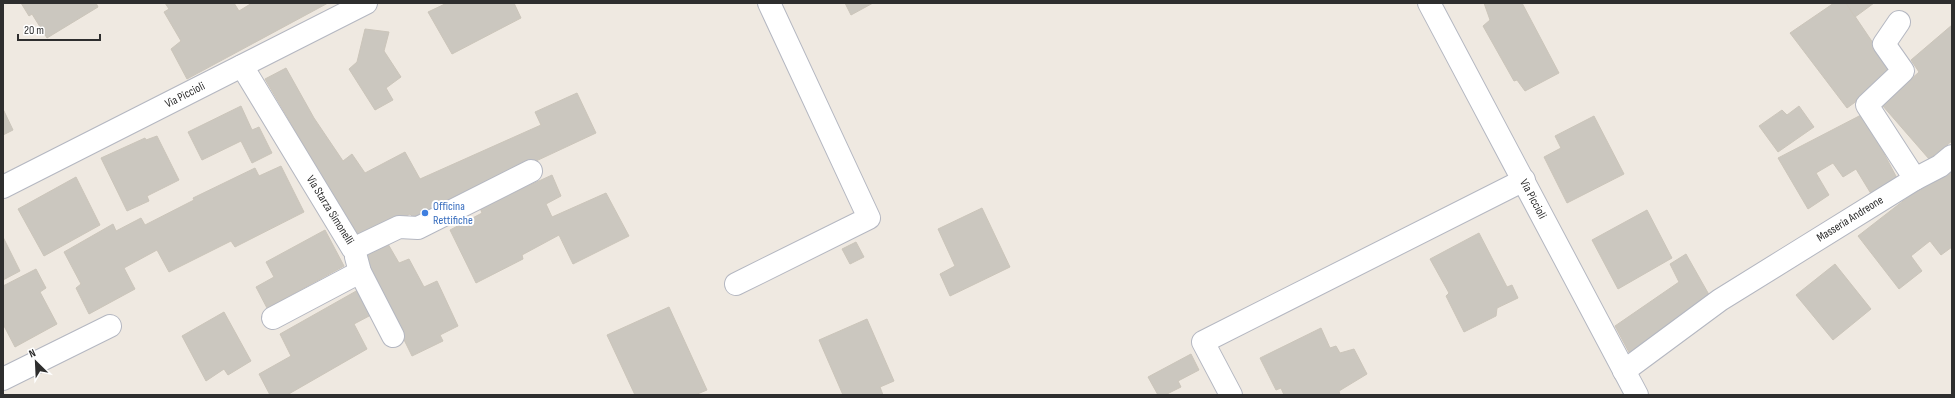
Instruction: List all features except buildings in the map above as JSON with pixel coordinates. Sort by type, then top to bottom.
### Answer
[{"type":"street","name":"Via Piccioli","points":[[3,187],[366,3]]},
{"type":"street","points":[[736,284],[869,218],[769,3]]},
{"type":"street","name":"Via Piccioli","points":[[1429,3],[1524,180],[1636,395]]},
{"type":"street","points":[[1899,22],[1884,44],[1903,71],[1867,105],[1915,179]]},
{"type":"street","name":"Via Starza Simonelli","points":[[242,66],[353,249],[399,227],[418,228],[531,171]]},
{"type":"street","name":"Masseria Andreone","points":[[1624,371],[1720,300],[1915,179],[1940,166],[1952,156]]},
{"type":"street","points":[[1231,395],[1203,342],[1524,180]]},
{"type":"street","points":[[353,249],[360,272],[393,336]]},
{"type":"street","points":[[273,318],[360,272]]},
{"type":"street","points":[[3,379],[110,326]]},
{"type":"place","name":"Officina Rettifiche","points":[[425,213]]}]
